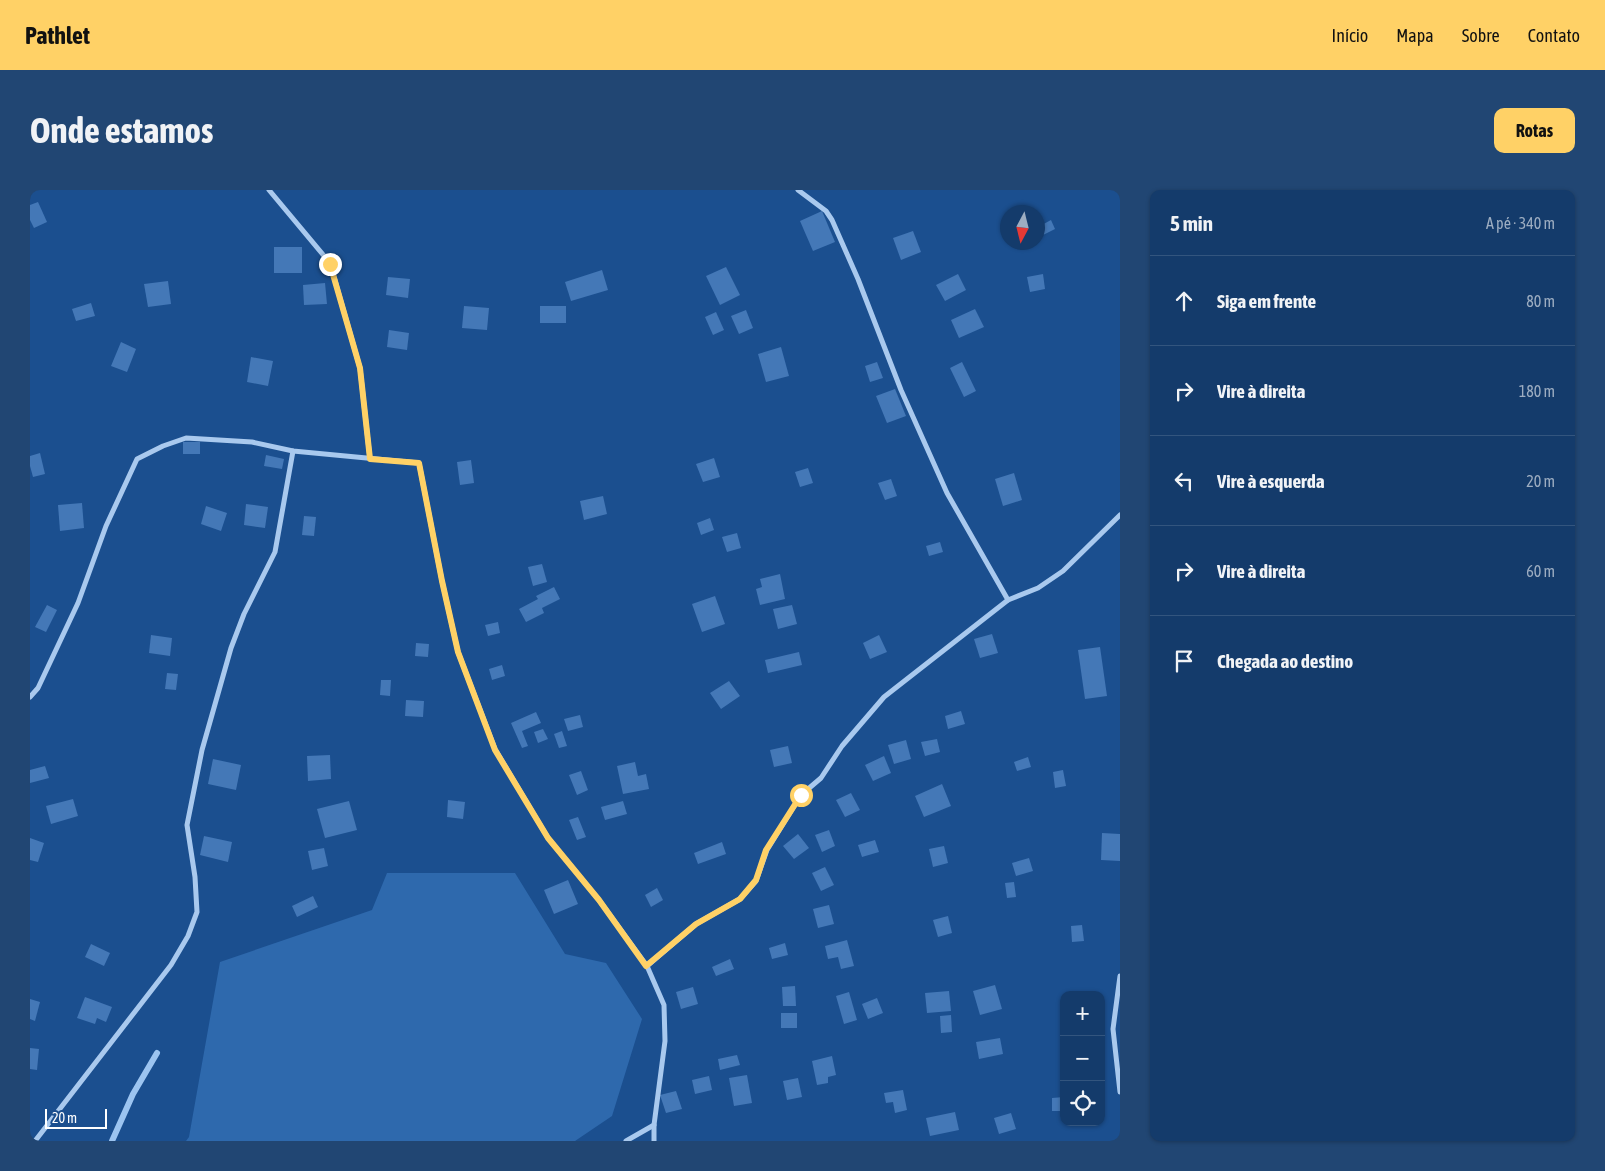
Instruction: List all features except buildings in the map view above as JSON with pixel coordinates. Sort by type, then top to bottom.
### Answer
[{"type":"street","points":[[270,190],[330,264],[360,368],[370,459]]},
{"type":"street","points":[[798,190],[826,211],[832,220],[858,279],[901,390],[947,493],[1008,600]]},
{"type":"street","points":[[30,697],[38,688],[78,603],[106,526],[138,459],[163,446],[186,438],[252,442],[293,451],[419,463],[458,652],[495,750],[548,838],[599,900],[646,966],[664,1005],[665,1042],[654,1125],[654,1141]]},
{"type":"street","points":[[36,1141],[171,965],[188,936],[197,912],[187,824],[200,759],[231,648],[244,614],[275,552],[293,451]]},
{"type":"street","points":[[646,966],[696,924],[740,899],[756,880],[766,850],[801,795],[821,778],[842,746],[884,697],[1008,600],[1038,588],[1063,571],[1120,515]]},
{"type":"street","points":[[1120,976],[1113,1029],[1120,1092]]},
{"type":"street","points":[[626,1141],[654,1125]]},
{"type":"shaded area","points":[[387,873],[515,873],[565,954],[606,963],[642,1019],[612,1116],[575,1141],[186,1141],[189,1137],[220,962],[372,910]]},
{"type":"waterway","points":[[112,1141],[133,1094],[157,1053]]},
{"type":"route","points":[[330,264],[360,368],[370,459],[419,463],[458,652],[495,750],[548,838],[599,900],[646,966],[696,924],[740,899],[756,880],[766,850],[801,795]]}]
